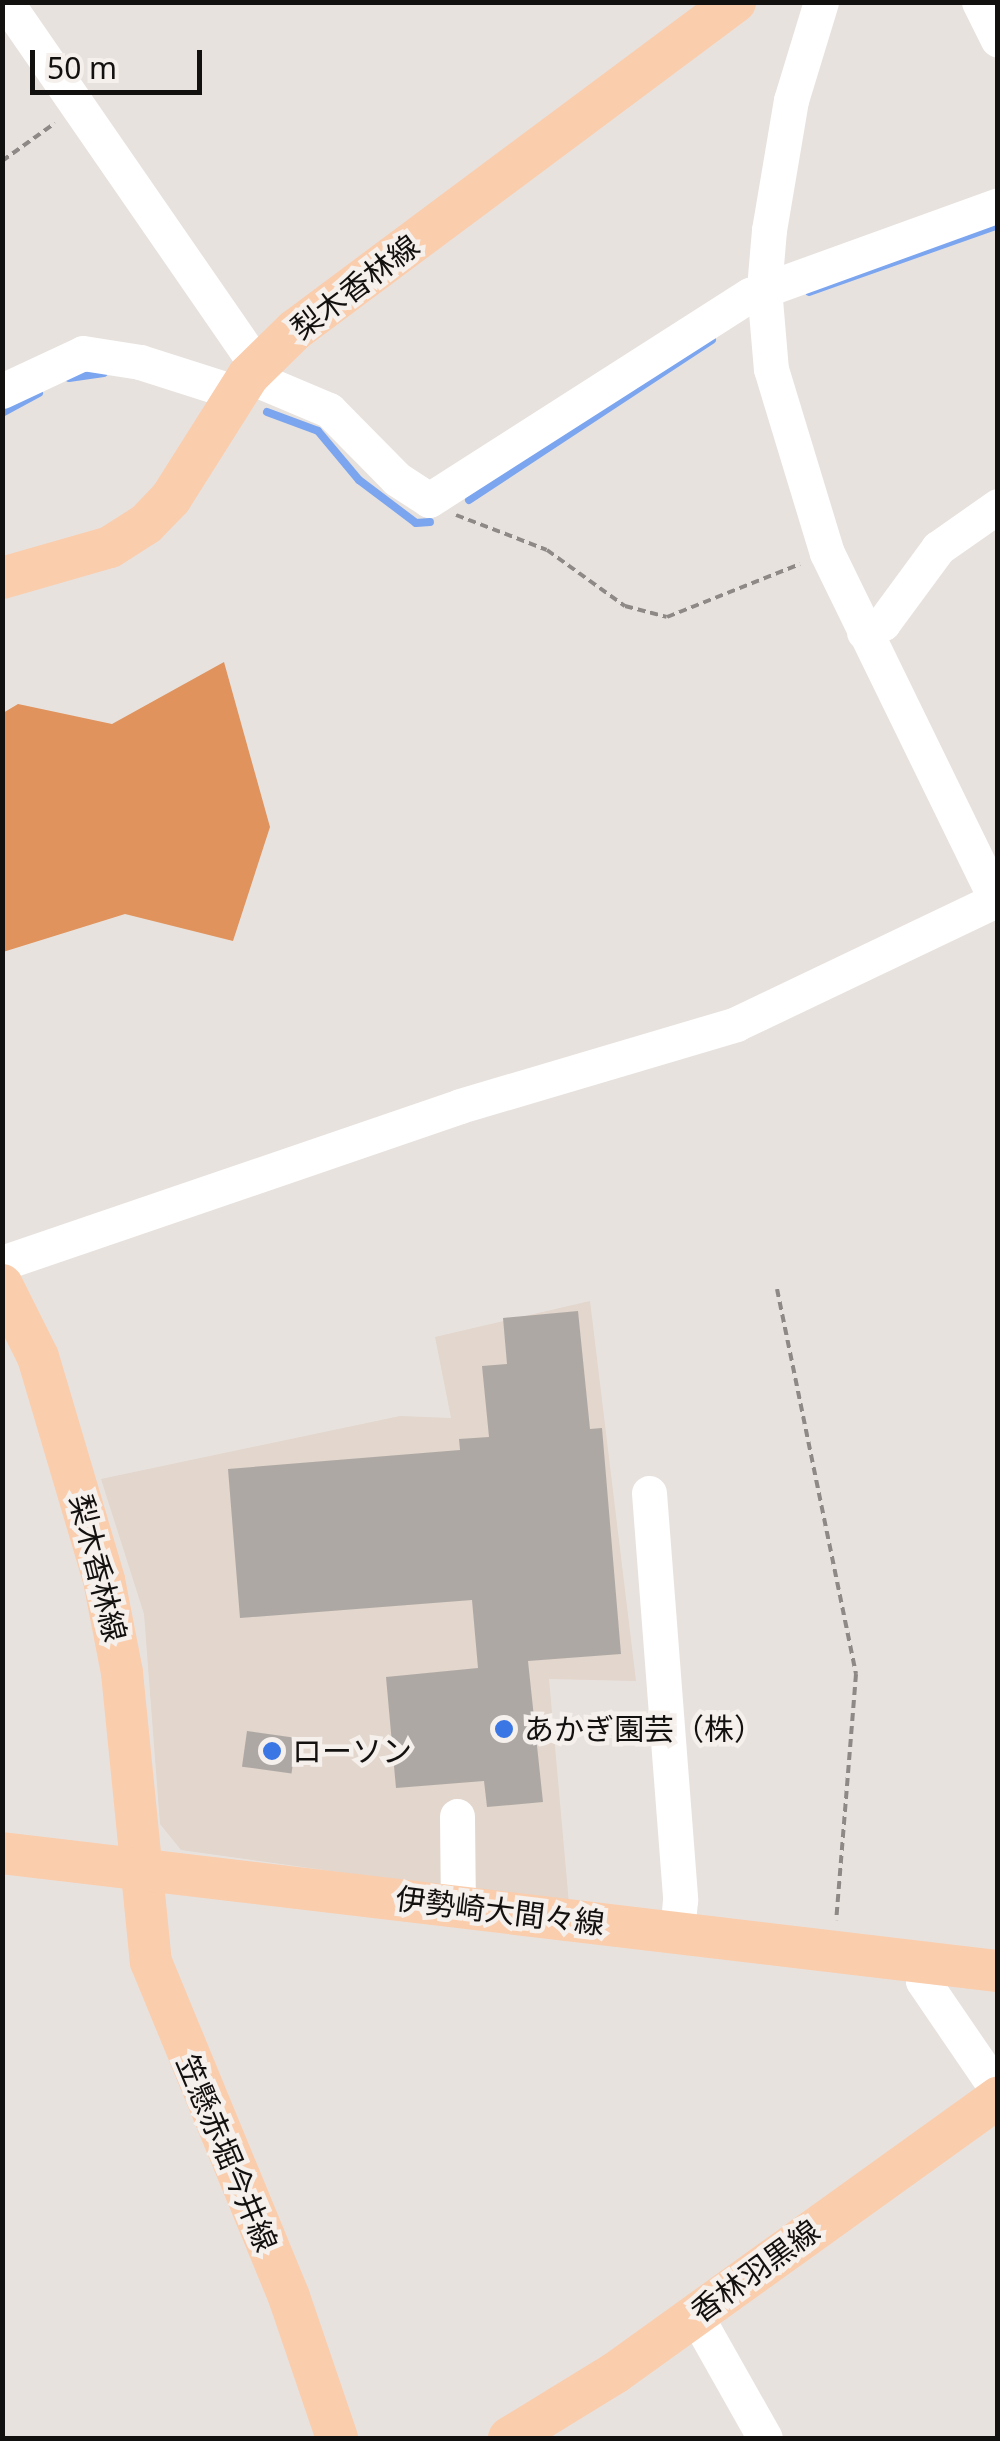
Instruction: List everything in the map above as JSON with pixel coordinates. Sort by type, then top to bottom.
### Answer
[{"type":"main road","name":"梨木香林線","points":[[2,578],[110,547],[146,524],[171,498],[248,378],[330,303],[735,2]]},
{"type":"main road","name":"梨木香林線","points":[[2,1285],[38,1358],[104,1580],[122,1673],[136,1864]]},
{"type":"main road","name":"伊勢崎大間々線","points":[[2,1853],[136,1864],[998,1971]]},
{"type":"main road","name":"笠懸赤堀今井線","points":[[136,1864],[162,2001],[288,2297],[337,2438]]},
{"type":"main road","name":"香林羽黒線","points":[[509,2438],[695,2314],[998,2094]]},
{"type":"street","points":[[6,2],[248,378]]},
{"type":"street","points":[[2,1263],[460,1106],[736,1024],[997,901],[827,553],[780,408],[764,288],[780,155],[821,2]]},
{"type":"street","points":[[979,2],[998,40]]},
{"type":"street","points":[[2,390],[83,353],[248,378],[329,410],[397,480],[430,500],[764,288],[998,205]]},
{"type":"street","points":[[864,632],[882,622],[938,548],[998,506]]},
{"type":"street","points":[[649,1493],[680,1900],[677,1934]]},
{"type":"street","points":[[456,1816],[458,1906]]},
{"type":"street","points":[[920,1959],[922,1980],[998,2094]]},
{"type":"street","points":[[695,2314],[765,2438]]},
{"type":"path","points":[[2,161],[77,107]]},
{"type":"path","points":[[438,498],[462,520],[546,550],[625,606],[667,616],[827,553]]},
{"type":"path","points":[[778,1289],[856,1674],[833,1950]]},
{"type":"shaded area","points":[[224,662],[270,827],[233,941],[125,914],[3,952],[3,713],[18,704],[112,724]]},
{"type":"shaded area","points":[[590,1301],[636,1681],[549,1679],[569,1904],[181,1850],[160,1824],[144,1614],[101,1479],[400,1416],[451,1418],[435,1337]]},
{"type":"building","points":[[578,1311],[590,1429],[602,1428],[621,1654],[528,1661],[543,1802],[487,1807],[484,1781],[396,1788],[386,1677],[478,1668],[472,1600],[240,1618],[228,1469],[460,1450],[459,1439],[489,1437],[482,1366],[507,1364],[503,1318]]},
{"type":"building","points":[[247,1731],[297,1738],[292,1774],[242,1767]]},
{"type":"waterway","points":[[809,292],[998,225]]},
{"type":"waterway","points":[[469,500],[712,340]]},
{"type":"waterway","points":[[69,378],[104,373]]},
{"type":"waterway","points":[[2,413],[39,393]]},
{"type":"waterway","points":[[267,412],[318,431],[359,480],[416,523],[430,522]]},
{"type":"place","name":"あかぎ園芸（株）","points":[[504,1729]]},
{"type":"place","name":"ローソン","points":[[272,1751]]}]
